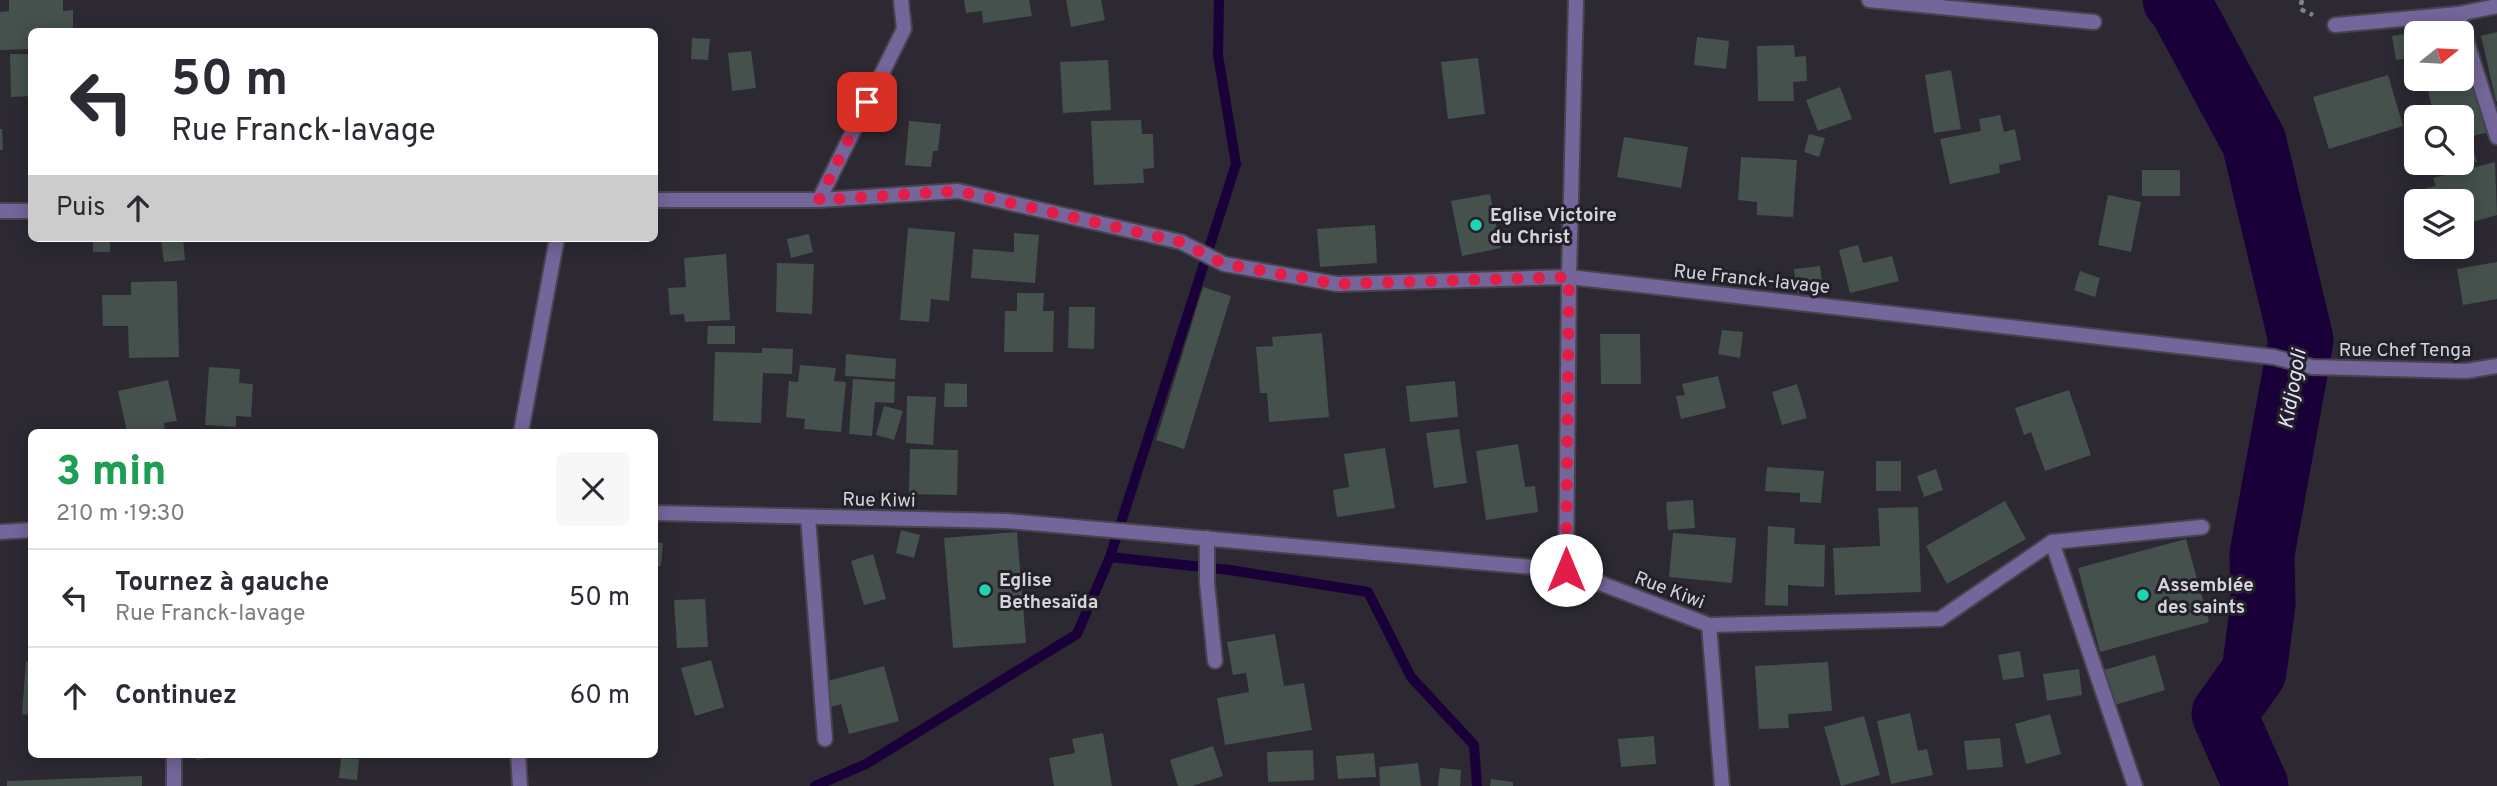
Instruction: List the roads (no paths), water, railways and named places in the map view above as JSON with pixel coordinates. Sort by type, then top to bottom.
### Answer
[{"type":"street","points":[[658,200],[819,200],[904,29],[901,0]]},
{"type":"street","points":[[1566,570],[1569,277],[1576,0]]},
{"type":"street","points":[[1869,0],[2094,22]]},
{"type":"street","points":[[2335,25],[2458,14],[2497,6]]},
{"type":"street","points":[[2458,14],[2497,136]]},
{"type":"street","name":"Rue Franck-lavage","points":[[819,200],[958,191],[1181,242],[1224,264],[1336,284],[1569,277],[2274,357],[2312,367]]},
{"type":"street","points":[[0,211],[28,211]]},
{"type":"street","points":[[522,429],[556,242]]},
{"type":"street","name":"Rue Chef Tenga","points":[[2312,367],[2466,371],[2497,366]]},
{"type":"street","name":"Rue Kiwi","points":[[658,513],[1007,521],[1566,570],[1709,625],[1940,619],[2052,542],[2202,527]]},
{"type":"street","points":[[808,517],[825,739]]},
{"type":"street","points":[[0,532],[28,530]]},
{"type":"street","points":[[1207,538],[1207,583],[1215,661]]},
{"type":"street","points":[[2052,542],[2135,786]]},
{"type":"street","points":[[1709,625],[1722,786]]},
{"type":"street","points":[[174,758],[174,786]]},
{"type":"street","points":[[519,758],[520,786]]},
{"type":"waterway","points":[[815,786],[866,764],[1077,634],[1110,557],[1236,164],[1218,55],[1219,0]]},
{"type":"waterway","name":"Kidjogoli","points":[[2175,0],[2178,1],[2254,142],[2301,340],[2262,554],[2263,604],[2254,672],[2224,714],[2256,786]]},
{"type":"waterway","name":"Kidjogoli","points":[[2178,1],[2184,0]]},
{"type":"waterway","points":[[1110,557],[1230,570],[1368,592],[1411,677],[1474,745],[1477,786]]},
{"type":"place","name":"Eglise Victoire du Christ","points":[[1476,225]]},
{"type":"place","name":"Eglise Bethesaïda","points":[[985,590]]},
{"type":"place","name":"Assemblée des saints","points":[[2143,595]]}]
